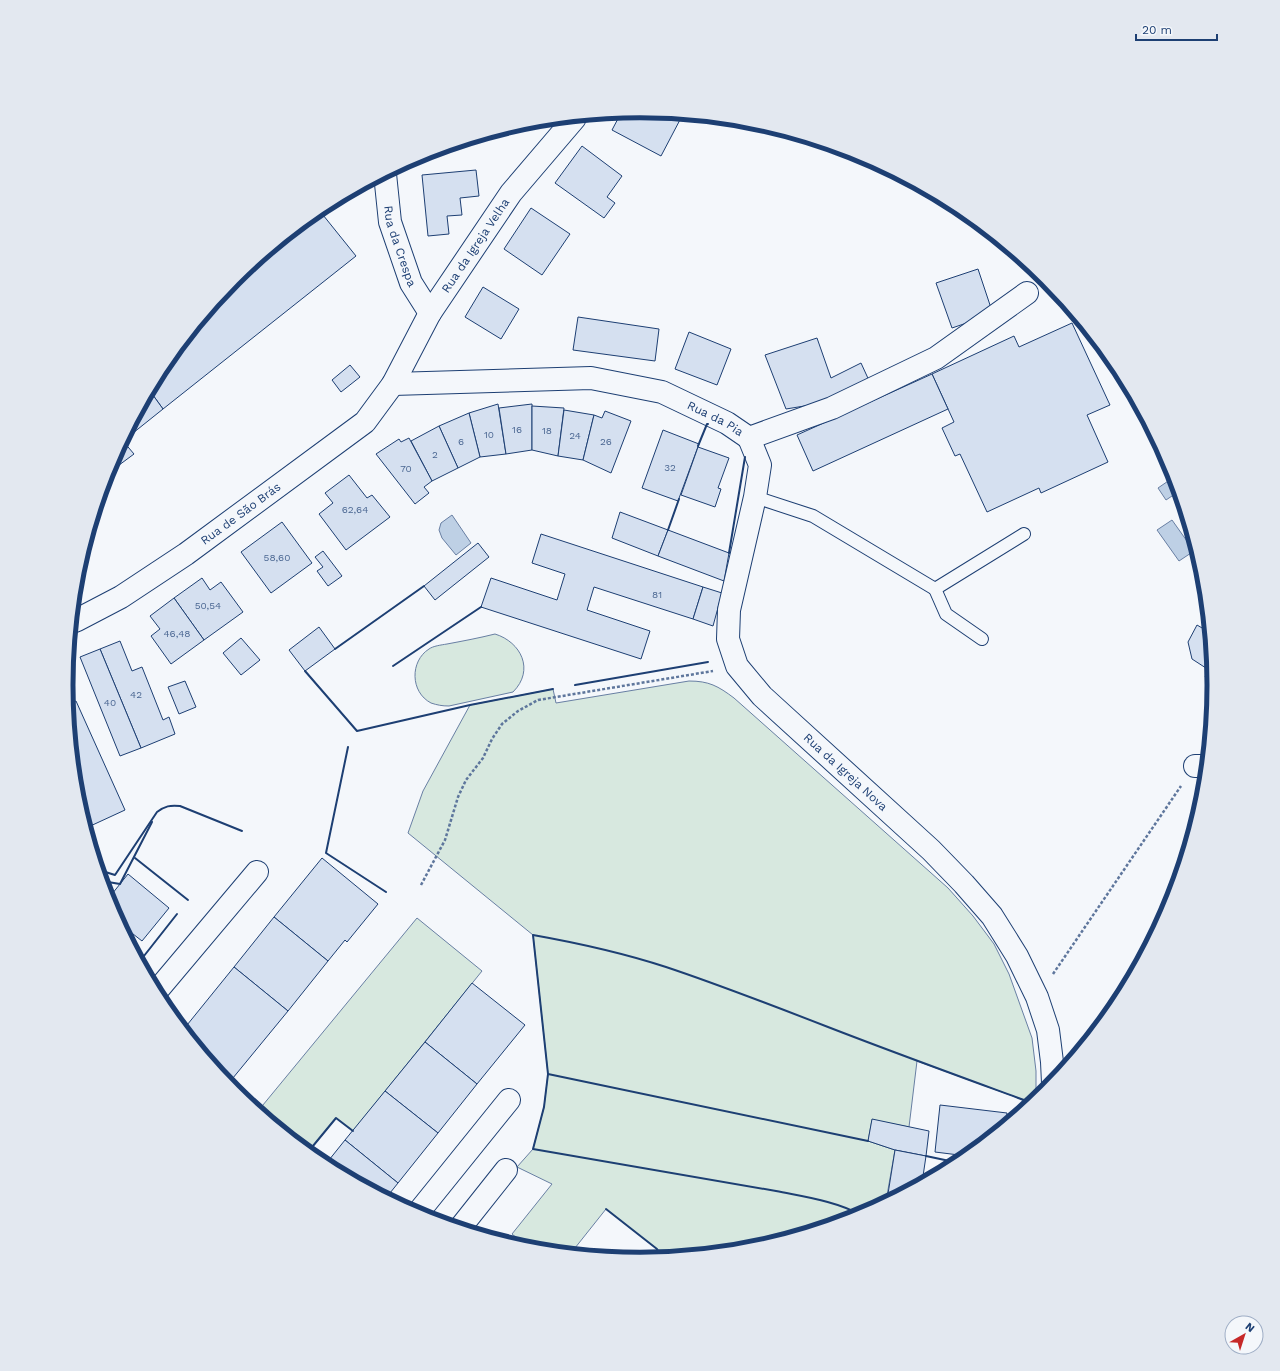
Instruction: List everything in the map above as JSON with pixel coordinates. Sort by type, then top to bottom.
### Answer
[{"type":"street","name":"Rua da Igreja Velha","points":[[393,384],[430,313],[511,193],[571,123]]},
{"type":"street","name":"Rua da Crespa","points":[[386,179],[390,222],[411,283],[430,313]]},
{"type":"street","name":"Rua da Pia","points":[[393,384],[591,378],[662,392],[727,423],[749,438],[832,408],[936,358],[1027,293]]},
{"type":"street","name":"Rua de São Brás","points":[[77,620],[122,597],[186,554],[365,422],[393,384]]},
{"type":"street","name":"Rua da Igreja Nova","points":[[749,438],[760,465],[755,497],[729,610],[728,639],[737,666],[762,696],[930,850],[964,884],[992,916],[1017,956],[1037,997],[1048,1030],[1052,1074]]},
{"type":"street","points":[[160,987],[257,872]]},
{"type":"street","points":[[422,1208],[509,1100]]},
{"type":"street","points":[[463,1224],[506,1170]]},
{"type":"lane","points":[[755,497],[813,516],[935,589],[946,614],[982,639]]},
{"type":"lane","points":[[935,589],[1024,534]]},
{"type":"path","points":[[421,884],[445,840],[458,797],[466,780],[484,758],[492,739],[502,724],[518,711],[538,700],[737,666]]},
{"type":"path","points":[[1037,997],[1200,766]]},
{"type":"shaded area","points":[[495,634],[512,643],[522,658],[524,666],[523,675],[520,684],[513,692],[449,706],[431,703],[419,692],[415,676],[416,668],[418,661],[429,649],[435,646]]},
{"type":"shaded area","points":[[689,681],[708,683],[723,690],[734,698],[948,888],[973,916],[994,944],[1009,974],[1032,1038],[1036,1071],[1036,1091],[1026,1101],[917,1061],[909,1127],[872,1120],[868,1141],[895,1150],[887,1196],[857,1209],[787,1233],[751,1242],[714,1248],[660,1251],[606,1209],[574,1249],[518,1239],[512,1234],[552,1184],[517,1167],[533,1149],[544,1107],[548,1074],[533,935],[408,833],[423,791],[470,705],[553,689],[556,703]]},
{"type":"shaded area","points":[[417,918],[482,971],[353,1131],[336,1118],[312,1147],[261,1107]]},
{"type":"water","points":[[1169,481],[1174,495],[1166,500],[1158,488]]},
{"type":"water","points":[[452,515],[471,543],[456,555],[442,538],[439,530],[441,523]]},
{"type":"water","points":[[1172,520],[1189,544],[1191,553],[1179,561],[1157,530]]},
{"type":"building","points":[[640,118],[680,120],[661,156],[612,130],[618,119]]},
{"type":"building","points":[[582,146],[622,176],[607,197],[615,203],[604,218],[555,183]]},
{"type":"building","points":[[476,170],[479,196],[460,198],[462,215],[447,216],[449,234],[428,236],[422,175]]},
{"type":"building","points":[[531,208],[570,234],[542,275],[504,249]]},
{"type":"building","points":[[323,215],[356,256],[163,409],[153,395],[190,340],[239,285],[266,259]]},
{"type":"building","points":[[978,269],[993,314],[952,328],[936,283]]},
{"type":"building","points":[[483,287],[519,309],[501,339],[465,317]]},
{"type":"building","points":[[578,317],[659,329],[655,361],[573,350]]},
{"type":"building","points":[[1072,323],[1110,405],[1087,415],[1108,462],[1041,493],[1039,488],[987,512],[960,454],[955,456],[942,428],[954,422],[932,374],[1014,336],[1019,347]]},
{"type":"building","points":[[689,332],[731,349],[717,385],[675,369]]},
{"type":"building","points":[[817,338],[831,378],[861,363],[872,387],[841,400],[786,409],[765,355]]},
{"type":"building","points":[[350,365],[360,377],[341,392],[332,380]]},
{"type":"building","points":[[932,374],[948,409],[813,471],[797,435]]},
{"type":"building","points":[[153,395],[163,409],[131,435]]},
{"type":"building","points":[[498,404],[506,454],[480,457],[469,413]]},
{"type":"building","points":[[532,404],[532,450],[506,454],[499,408]]},
{"type":"building","points":[[532,406],[564,408],[558,456],[532,450]]},
{"type":"building","points":[[564,410],[594,415],[583,460],[558,456]]},
{"type":"building","points":[[605,411],[631,421],[611,473],[583,460],[594,415],[602,418]]},
{"type":"building","points":[[469,413],[480,457],[458,468],[439,426]]},
{"type":"building","points":[[439,426],[458,468],[432,481],[411,441]]},
{"type":"building","points":[[663,430],[699,444],[678,501],[642,488]]},
{"type":"building","points":[[409,438],[432,481],[424,487],[429,493],[415,504],[376,454],[399,439],[401,442]]},
{"type":"building","points":[[127,445],[134,454],[117,467]]},
{"type":"building","points":[[698,447],[729,458],[718,488],[721,489],[715,507],[681,495]]},
{"type":"building","points":[[349,475],[367,498],[372,495],[390,517],[346,550],[319,514],[333,503],[325,493]]},
{"type":"building","points":[[620,512],[668,530],[658,556],[612,538]]},
{"type":"building","points":[[282,522],[312,563],[271,593],[241,552]]},
{"type":"building","points":[[668,530],[729,553],[724,581],[658,556]]},
{"type":"building","points":[[541,534],[703,587],[693,619],[594,587],[587,610],[650,631],[641,659],[481,607],[491,578],[557,600],[565,574],[532,563]]},
{"type":"building","points":[[478,543],[489,557],[435,600],[424,586]]},
{"type":"building","points":[[323,551],[342,576],[328,586],[317,571],[323,567],[315,557]]},
{"type":"building","points":[[202,578],[210,590],[221,582],[243,612],[204,640],[174,598]]},
{"type":"building","points":[[703,587],[722,593],[713,626],[693,619]]},
{"type":"building","points":[[174,598],[204,640],[171,664],[151,636],[160,629],[150,616]]},
{"type":"building","points":[[1197,625],[1204,629],[1207,668],[1192,659],[1188,642]]},
{"type":"building","points":[[319,627],[335,649],[305,671],[289,650]]},
{"type":"building","points":[[241,638],[260,660],[241,675],[223,653]]},
{"type":"building","points":[[120,641],[132,671],[142,667],[163,720],[169,717],[175,734],[141,748],[100,649]]},
{"type":"building","points":[[100,649],[141,748],[120,756],[80,657]]},
{"type":"building","points":[[185,681],[196,707],[179,714],[168,687]]},
{"type":"building","points":[[76,701],[125,810],[91,826],[78,760],[73,702]]},
{"type":"building","points":[[322,858],[378,904],[347,942],[345,940],[328,961],[274,917]]},
{"type":"building","points":[[128,874],[169,908],[142,941],[129,930],[113,893]]},
{"type":"building","points":[[274,917],[328,961],[288,1011],[234,967]]},
{"type":"building","points":[[234,967],[288,1011],[232,1079],[186,1026]]},
{"type":"building","points":[[472,983],[525,1025],[477,1084],[425,1042]]},
{"type":"building","points":[[425,1042],[477,1084],[438,1133],[385,1091]]},
{"type":"building","points":[[385,1091],[438,1133],[398,1183],[345,1140]]},
{"type":"building","points":[[940,1105],[1007,1113],[1007,1118],[958,1155],[935,1152]]},
{"type":"building","points":[[872,1119],[929,1131],[926,1156],[895,1150],[868,1141]]},
{"type":"building","points":[[345,1140],[398,1183],[389,1194],[356,1177],[329,1160]]},
{"type":"building","points":[[895,1150],[926,1156],[923,1177],[888,1195]]},
{"type":"wall","points":[[698,446],[708,424]]},
{"type":"wall","points":[[729,553],[745,457]]},
{"type":"wall","points":[[668,530],[679,499]]},
{"type":"wall","points":[[335,649],[424,586]]},
{"type":"wall","points":[[393,666],[481,607]]},
{"type":"wall","points":[[575,685],[708,662]]},
{"type":"wall","points":[[305,671],[357,731],[470,705],[553,689]]},
{"type":"wall","points":[[348,747],[326,853],[386,892]]},
{"type":"wall","points":[[104,872],[115,875],[157,812],[168,806],[180,806],[242,831]]},
{"type":"wall","points":[[108,882],[120,884],[152,822]]},
{"type":"wall","points":[[135,858],[188,900]]},
{"type":"wall","points":[[143,958],[177,914]]},
{"type":"wall","points":[[868,1141],[548,1074],[533,935],[567,941],[633,957],[666,967],[1026,1101]]},
{"type":"wall","points":[[548,1074],[544,1107],[533,1149],[798,1195],[831,1203],[852,1211]]},
{"type":"wall","points":[[312,1147],[336,1118],[353,1131]]},
{"type":"wall","points":[[926,1156],[949,1161]]},
{"type":"wall","points":[[606,1209],[657,1249]]}]
